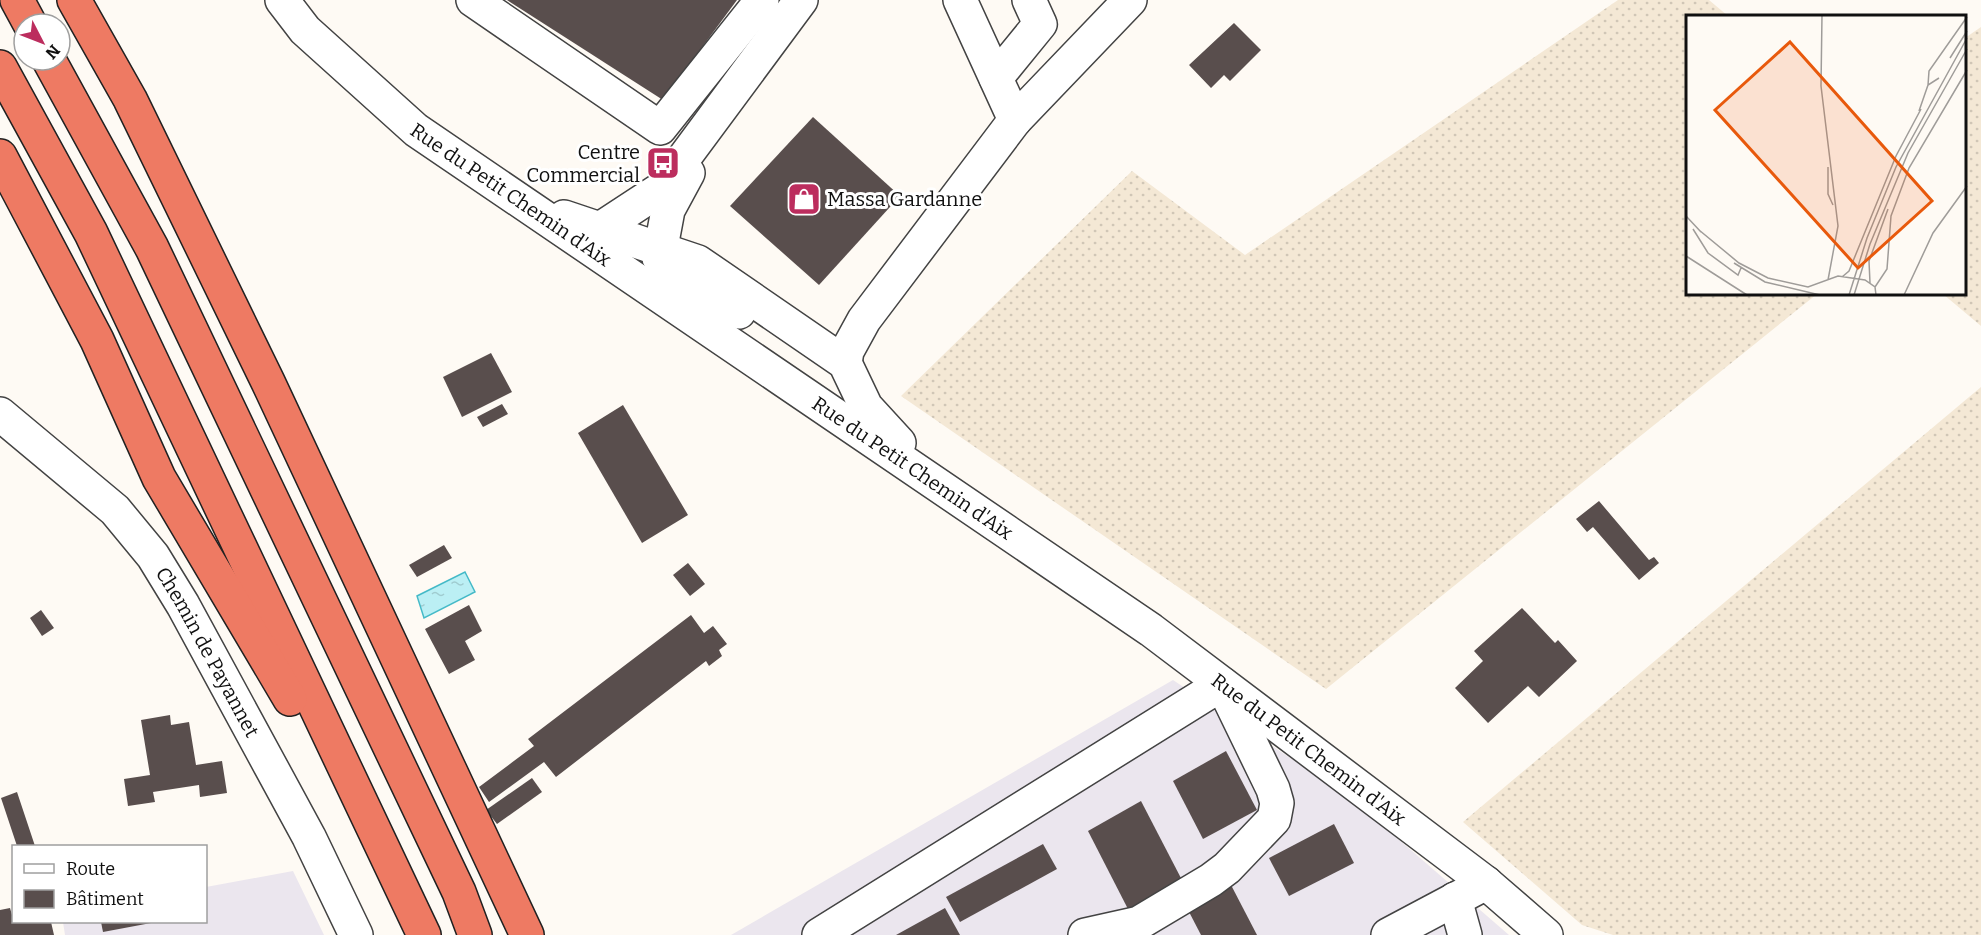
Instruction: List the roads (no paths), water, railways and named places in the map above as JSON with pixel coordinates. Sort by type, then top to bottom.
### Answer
[{"type":"highway","points":[[74,0],[130,99],[268,382],[527,935]]},
{"type":"highway","points":[[0,67],[91,232],[424,935]]},
{"type":"highway","points":[[56,72],[152,248],[459,892],[475,935]]},
{"type":"highway","points":[[0,156],[97,340],[159,478],[398,883]]},
{"type":"street","name":"Rue du Petit Chemin d'Aix","points":[[282,0],[305,30],[416,130],[1151,630],[1486,883],[1546,935]]},
{"type":"street","points":[[473,0],[660,128],[762,0]]},
{"type":"street","points":[[600,229],[661,189],[801,0]]},
{"type":"street","points":[[960,0],[1015,120]]},
{"type":"street","points":[[844,363],[847,351],[864,320],[1015,120],[1130,0]]},
{"type":"street","points":[[996,78],[1040,24],[1040,4]]},
{"type":"street","points":[[710,122],[686,178],[668,210],[659,258],[688,300],[725,340]]},
{"type":"street","points":[[524,203],[698,262],[844,363],[866,407],[936,484]]},
{"type":"street","points":[[642,283],[665,282],[700,291],[794,346],[864,320]]},
{"type":"street","name":"Chemin de Payannet","points":[[0,414],[115,510],[153,556],[183,605],[309,837],[356,935]]},
{"type":"street","points":[[819,935],[1222,684],[1273,789],[1276,803],[1274,819],[1227,868],[1210,880],[1139,923],[1085,935]]},
{"type":"street","points":[[1388,935],[1486,883]]},
{"type":"street","points":[[1455,899],[1465,935]]},
{"type":"water","points":[[465,572],[475,592],[424,618],[417,596]]},
{"type":"place","name":"Centre Commercial","points":[[663,163]]},
{"type":"place","name":"Massa Gardanne","points":[[804,199]]}]
